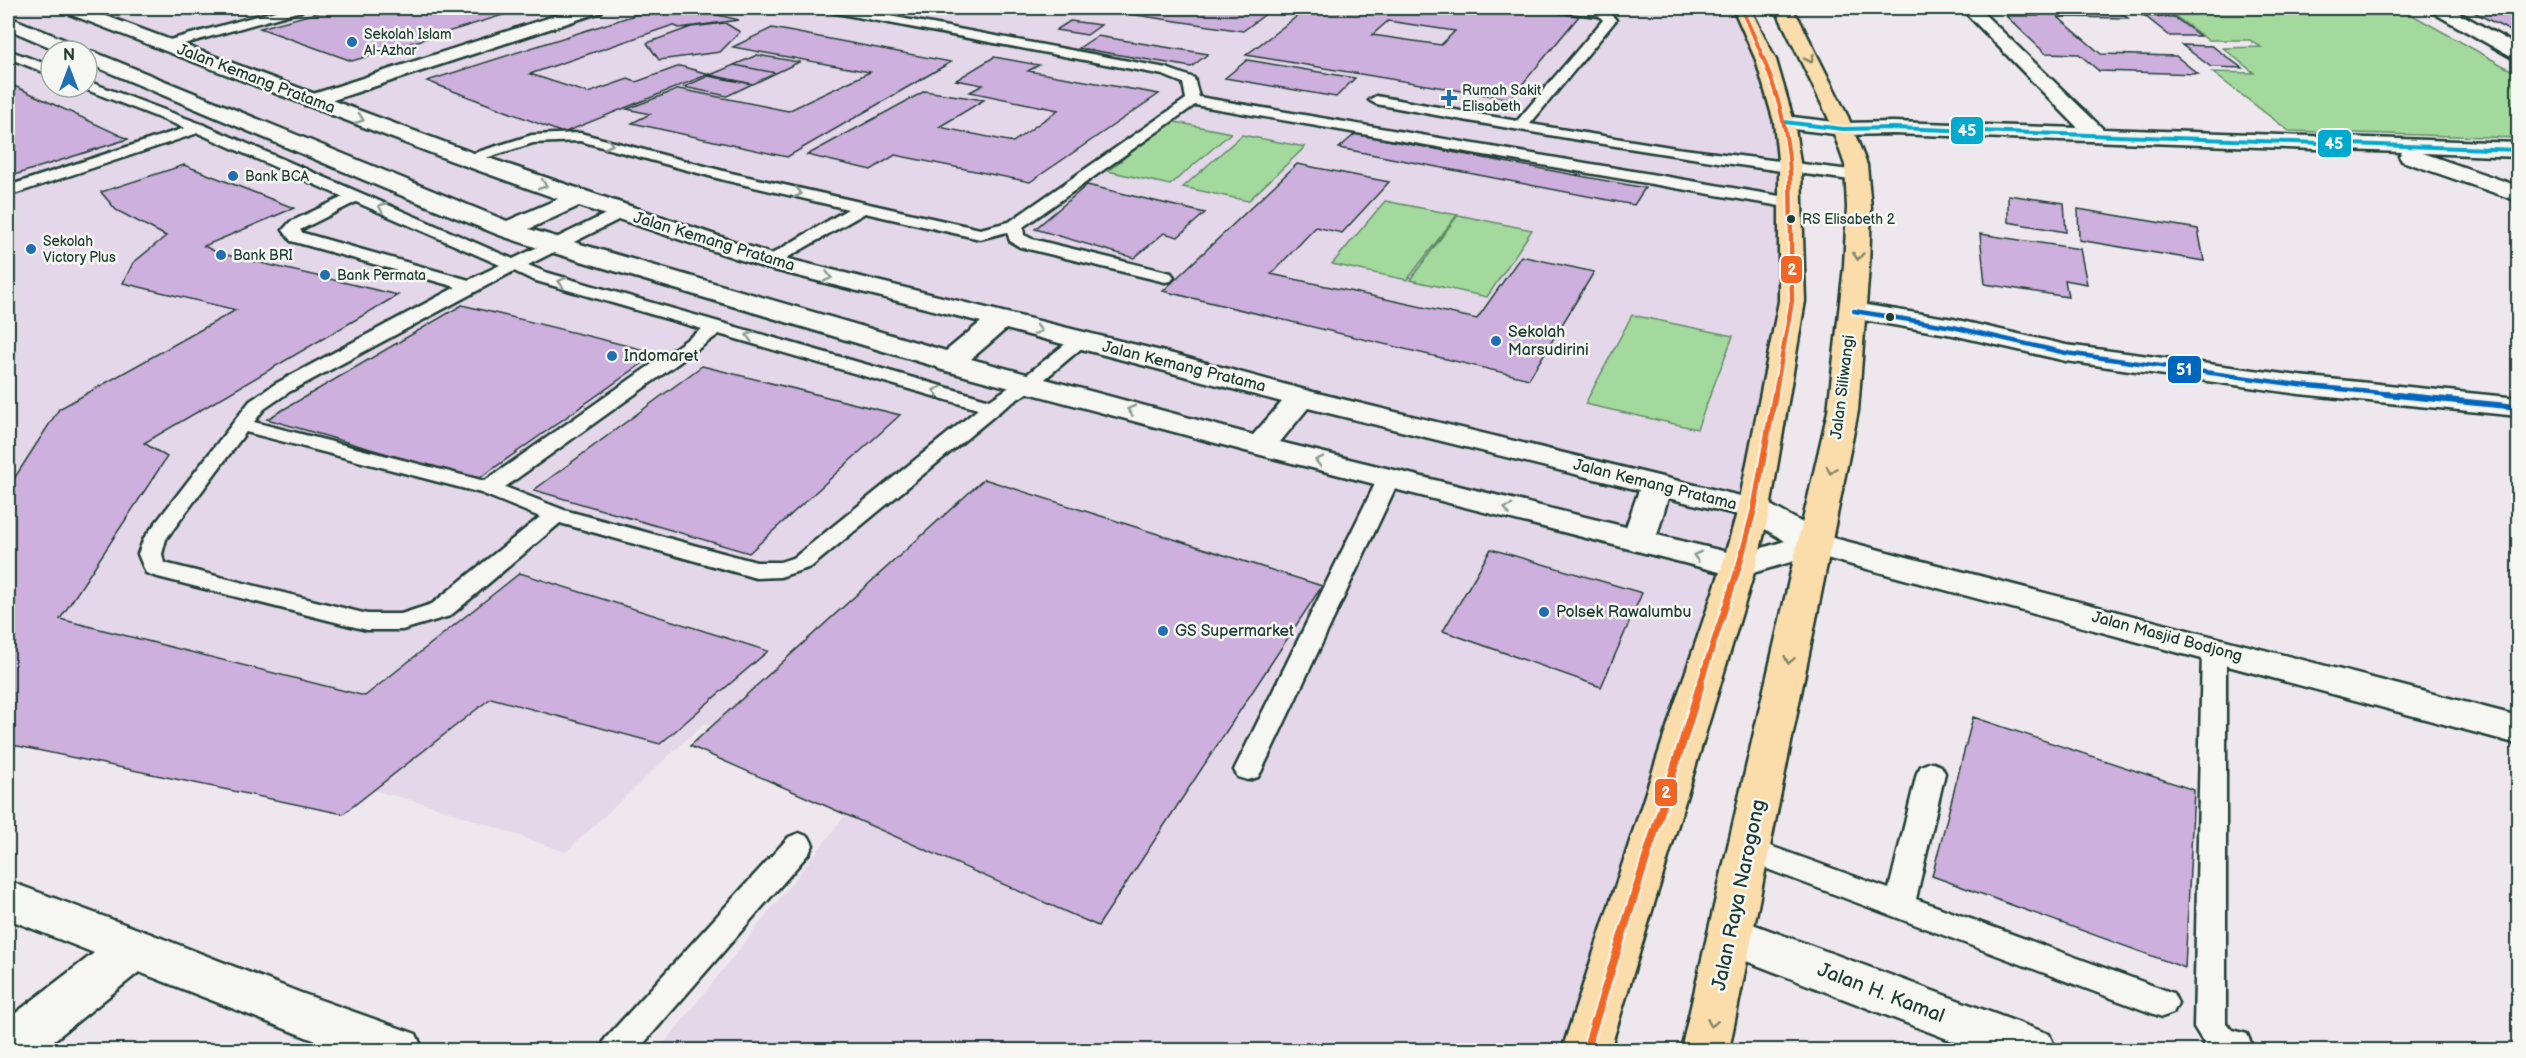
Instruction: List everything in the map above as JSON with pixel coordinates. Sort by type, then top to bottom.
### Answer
[{"type":"main road","points":[[1586,1050],[1739,566],[1754,509],[1792,302],[1790,169],[1784,122],[1766,60],[1741,8]]},
{"type":"main road","name":"Jalan Siliwangi","points":[[1771,740],[1843,411],[1845,361],[1854,311],[1859,241],[1858,176],[1843,129],[1783,8]]},
{"type":"main road","name":"Jalan Raya Narogong","points":[[1706,1050],[1771,740]]},
{"type":"street","name":"Jalan Kemang Pratama","points":[[70,8],[311,101],[578,198],[771,262],[1163,360],[1301,398],[1754,509],[1814,544]]},
{"type":"street","points":[[311,101],[595,8]]},
{"type":"street","points":[[1969,8],[2097,135]]},
{"type":"street","points":[[2438,8],[2518,52]]},
{"type":"street","points":[[8,23],[46,39]]},
{"type":"street","points":[[99,61],[508,230],[949,363],[1260,446],[1739,566],[1814,544]]},
{"type":"street","points":[[1784,122],[1843,129],[2097,135],[2518,150]]},
{"type":"street","points":[[2377,144],[2518,194]]},
{"type":"street","points":[[391,183],[425,169],[465,157]]},
{"type":"street","points":[[508,230],[578,198]]},
{"type":"street","points":[[1854,311],[1953,327],[2066,353],[2111,360],[2298,385],[2518,407]]},
{"type":"street","points":[[949,363],[1000,320]]},
{"type":"street","points":[[1260,446],[1301,398]]},
{"type":"street","points":[[1638,542],[1656,486]]},
{"type":"street","name":"Jalan Masjid Bodjong","points":[[1814,544],[2518,730]]},
{"type":"street","points":[[8,900],[135,948],[332,1041],[399,1050]]},
{"type":"street","name":"Jalan H. Kamal","points":[[1731,935],[2032,1050]]},
{"type":"street","points":[[8,1048],[135,948]]},
{"type":"lane","points":[[166,45],[297,8]]},
{"type":"lane","points":[[1520,127],[1610,20],[1603,13],[1561,8]]},
{"type":"lane","points":[[836,9],[1166,72],[1189,81],[1193,100]]},
{"type":"lane","points":[[8,54],[39,66]]},
{"type":"lane","points":[[99,91],[198,137]]},
{"type":"lane","points":[[465,157],[532,139],[580,137],[729,177],[980,234],[1015,225],[1193,100],[1791,203]]},
{"type":"lane","points":[[1376,100],[1520,127],[1790,169],[1858,176]]},
{"type":"lane","points":[[8,191],[198,137],[219,138],[539,276],[993,407]]},
{"type":"lane","points":[[51,193],[152,160]]},
{"type":"lane","points":[[357,196],[296,225],[291,230],[292,233],[297,237],[471,286]]},
{"type":"lane","points":[[771,262],[861,208]]},
{"type":"lane","points":[[556,515],[441,610],[402,622],[367,622],[154,567],[150,554],[155,538],[257,405],[282,388],[471,286],[620,213]]},
{"type":"lane","points":[[1015,225],[1016,237],[1026,243],[1165,277]]},
{"type":"lane","points":[[489,488],[716,327]]},
{"type":"lane","points":[[241,425],[489,488],[556,515],[756,570],[788,569],[803,562],[993,407],[1027,384],[1081,341]]},
{"type":"lane","points":[[1248,770],[1389,478]]},
{"type":"lane","points":[[2214,649],[2210,1027],[2228,1050]]},
{"type":"lane","points":[[1900,905],[1931,773]]},
{"type":"lane","points":[[617,1050],[800,845]]},
{"type":"lane","points":[[1748,850],[2162,1003]]},
{"type":"shaded area","points":[[8,8],[1742,8],[1766,60],[1784,122],[1775,160],[1798,361],[1603,1050],[659,1050],[869,786],[704,723],[566,852],[433,806],[8,694]]},
{"type":"green space","points":[[2131,8],[2400,8],[2518,74],[2518,138],[2289,131],[2212,72],[2254,73],[2223,48],[2261,47],[2250,40],[2208,40],[2175,16],[2142,16]]},
{"type":"green space","points":[[1170,121],[1231,133],[1170,185],[1108,171]]},
{"type":"green space","points":[[1242,135],[1305,147],[1248,201],[1183,187]]},
{"type":"green space","points":[[1385,201],[1457,215],[1407,280],[1332,264]]},
{"type":"green space","points":[[1458,215],[1532,230],[1487,297],[1410,280]]},
{"type":"green space","points":[[1632,315],[1733,336],[1697,429],[1585,404]]},
{"type":"building","points":[[335,8],[526,8],[352,61],[260,28]]},
{"type":"building","points":[[657,8],[689,8],[739,20],[679,28],[673,25],[530,74],[588,93],[628,79],[636,82],[680,66],[709,74],[563,133],[427,81]]},
{"type":"building","points":[[1089,8],[1261,8],[1272,9],[1243,31]]},
{"type":"building","points":[[1308,8],[1520,8],[1579,16],[1510,99],[1246,55]],"holes":[[[1388,21],[1455,31],[1441,45],[1372,35]]]},
{"type":"building","points":[[2028,8],[2115,8],[2128,18],[2058,17],[2101,54],[2176,56],[2198,74],[2099,71],[2079,54],[2045,53],[2006,16],[2038,16]]},
{"type":"building","points":[[2466,8],[2507,8],[2518,13],[2518,35]]},
{"type":"building","points":[[2145,16],[2174,17],[2200,36],[2170,36]]},
{"type":"building","points":[[1070,21],[1101,25],[1087,35],[1056,30]]},
{"type":"building","points":[[725,23],[740,32],[720,52],[659,60],[647,43],[691,27]]},
{"type":"building","points":[[772,28],[951,62],[787,157],[632,123],[650,114],[627,109],[679,89],[788,111],[870,72],[733,47]]},
{"type":"building","points":[[1097,36],[1208,54],[1191,67],[1079,48]]},
{"type":"building","points":[[2182,45],[2212,46],[2242,68],[2211,67]]},
{"type":"building","points":[[757,55],[799,62],[776,73],[734,65]]},
{"type":"building","points":[[994,57],[1039,65],[1028,71],[1159,94],[1030,182],[895,155],[871,170],[807,155],[925,91],[984,100],[939,127],[1013,142],[1058,110],[970,92],[983,85],[956,80]]},
{"type":"building","points":[[1247,60],[1355,78],[1336,97],[1225,78]]},
{"type":"building","points":[[734,65],[776,73],[753,84],[710,75]]},
{"type":"building","points":[[708,76],[752,84],[727,96],[684,87]]},
{"type":"building","points":[[8,83],[128,139],[8,177]]},
{"type":"building","points":[[1355,134],[1645,188],[1634,205],[1339,148]]},
{"type":"building","points":[[1297,164],[1389,182],[1342,233],[1316,227],[1271,274],[1477,319],[1521,256],[1594,272],[1529,379],[1163,291]]},
{"type":"building","points":[[184,165],[294,208],[204,246],[218,253],[398,295],[144,443],[167,457],[60,619],[365,696],[520,573],[768,651],[660,744],[491,698],[343,814],[8,744],[8,488],[59,409],[236,310],[123,283],[133,263],[166,236],[116,210],[101,192]]},
{"type":"building","points":[[1087,185],[1205,213],[1178,237],[1164,233],[1134,258],[1035,229]]},
{"type":"building","points":[[2008,195],[2064,203],[2066,232],[2008,222]]},
{"type":"building","points":[[2078,209],[2198,229],[2204,261],[2079,240]]},
{"type":"building","points":[[1980,234],[2080,249],[2087,284],[2065,280],[2068,297],[1985,284]]},
{"type":"building","points":[[462,305],[657,353],[477,480],[267,419]]},
{"type":"building","points":[[702,366],[900,415],[749,553],[534,490]]},
{"type":"building","points":[[984,479],[1322,586],[1098,926],[690,746]]},
{"type":"building","name":"Polsek Rawalumbu","points":[[1491,549],[1642,593],[1601,687],[1443,631]]},
{"type":"building","points":[[1973,717],[2194,790],[2185,968],[1932,876]]},
{"type":"transit line","name":"2","points":[[1586,1050],[1739,566],[1754,509],[1792,301],[1790,169],[1784,122],[1766,60],[1741,8]]},
{"type":"transit line","name":"45","points":[[1784,122],[1843,129],[1893,128],[2518,150]]},
{"type":"transit line","name":"51","points":[[1854,311],[1953,327],[2066,353],[2299,385],[2518,407]]},
{"type":"place","name":"Sekolah Islam Al-Azhar","points":[[352,42]]},
{"type":"place","name":"Rumah Sakit Elisabeth","points":[[1449,98]]},
{"type":"place","name":"Bank BCA","points":[[233,176]]},
{"type":"place","name":"RS Elisabeth 2","points":[[1791,219]]},
{"type":"place","name":"Sekolah Victory Plus","points":[[31,249]]},
{"type":"place","name":"Bank BRI","points":[[221,255]]},
{"type":"place","name":"Bank Permata","points":[[325,275]]},
{"type":"place","name":"Sekolah Marsudirini","points":[[1496,341]]},
{"type":"place","name":"Indomaret","points":[[612,356]]},
{"type":"place","name":"Polsek Rawalumbu","points":[[1544,612]]},
{"type":"place","name":"GS Supermarket","points":[[1163,631]]}]
